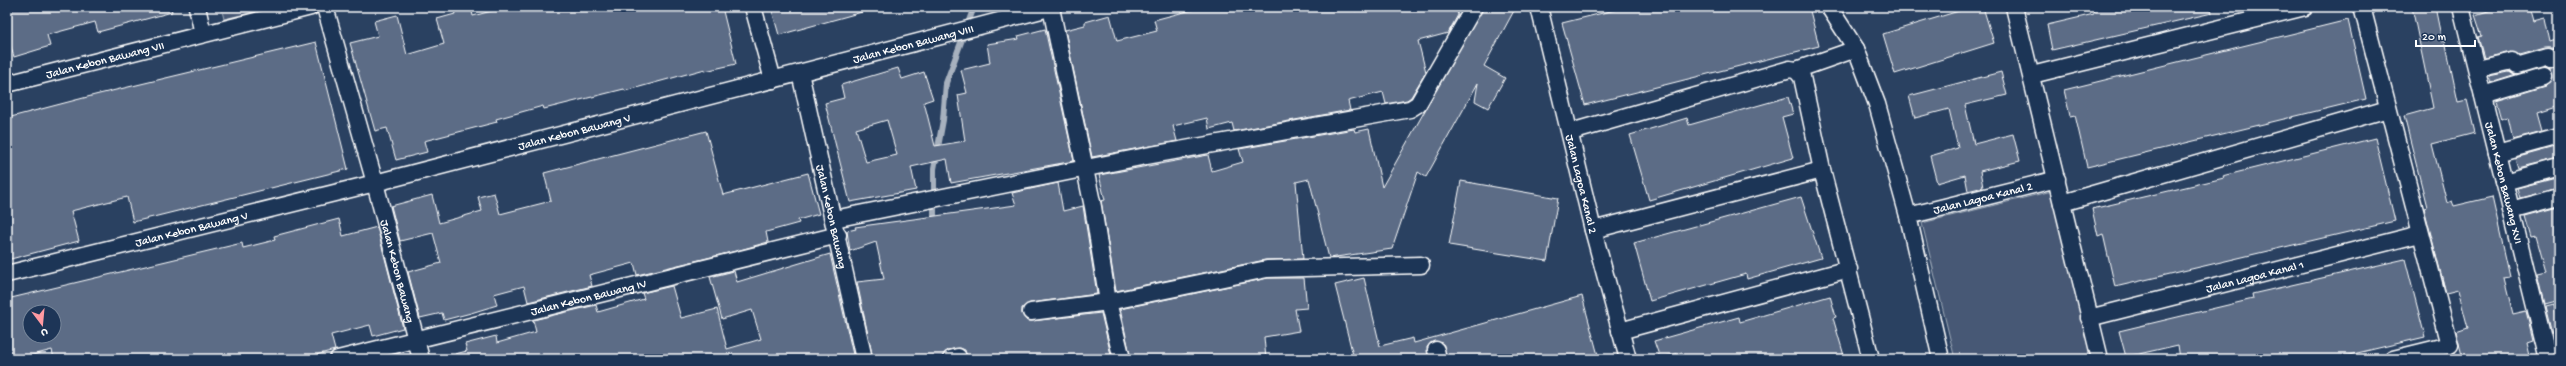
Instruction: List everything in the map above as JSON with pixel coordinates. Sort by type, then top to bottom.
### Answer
[{"type":"street","points":[[197,7],[203,34]]},
{"type":"street","name":"Jalan Kebon Bawang VII","points":[[7,84],[311,7]]},
{"type":"street","points":[[325,7],[375,183]]},
{"type":"street","points":[[753,7],[773,80]]},
{"type":"street","points":[[1052,7],[1085,170],[1108,302],[1122,359]]},
{"type":"street","name":"Jalan Kebon Bawang VIII","points":[[773,80],[946,34],[990,17],[1052,7]]},
{"type":"street","points":[[834,219],[945,196],[1085,170],[1146,156],[1410,109],[1418,104],[1474,7]]},
{"type":"street","name":"Jalan Lagoa Kanal 2","points":[[1539,7],[1571,132],[1593,230],[1628,359]]},
{"type":"street","points":[[1830,7],[1856,48],[1877,104],[1908,216],[1941,359]]},
{"type":"street","points":[[2014,7],[2032,75],[2100,359]]},
{"type":"street","points":[[2032,75],[2305,7]]},
{"type":"street","points":[[2362,7],[2450,345],[2393,359]]},
{"type":"street","name":"Jalan Kebon Bawang XVI","points":[[2461,7],[2548,359]]},
{"type":"street","points":[[1571,132],[1786,70],[1796,70],[1856,48]]},
{"type":"street","points":[[2476,69],[2513,61],[2517,66],[2548,58],[2550,60],[2559,57]]},
{"type":"street","points":[[1796,70],[1802,77],[1822,170],[1849,269],[1871,359]]},
{"type":"street","name":"Jalan Kebon Bawang","points":[[800,73],[838,235],[864,359]]},
{"type":"street","points":[[2483,95],[2543,77]]},
{"type":"street","name":"Jalan Kebon Bawang V","points":[[7,274],[375,183],[773,80]]},
{"type":"street","points":[[2062,203],[2388,109]]},
{"type":"street","points":[[2497,153],[2559,136]]},
{"type":"street","points":[[2504,182],[2559,167]]},
{"type":"street","points":[[1593,230],[1822,170]]},
{"type":"street","name":"Jalan Lagoa Kanal 2","points":[[1908,216],[2057,179]]},
{"type":"street","name":"Jalan Kebon Bawang","points":[[375,183],[421,359]]},
{"type":"street","points":[[2511,210],[2559,197]]},
{"type":"street","name":"Jalan Lagoa Kanal 1","points":[[2090,318],[2420,234]]},
{"type":"street","name":"Jalan Kebon Bawang IV","points":[[338,359],[838,235]]},
{"type":"street","points":[[1032,312],[1108,302],[1267,269],[1421,265]]},
{"type":"street","points":[[1620,330],[1849,269]]},
{"type":"shaded area","points":[[221,7],[275,7],[224,19]]},
{"type":"shaded area","points":[[2052,191],[2095,359],[1955,359],[1922,223]]},
{"type":"building","points":[[7,7],[171,7],[172,12],[98,32],[95,22],[47,35],[50,46],[14,57],[7,34]]},
{"type":"building","points":[[453,7],[471,7],[473,16],[506,7],[722,7],[736,64],[705,71],[705,69],[625,91],[624,89],[544,109],[543,106],[496,119],[497,122],[424,141],[427,152],[396,160],[387,128],[375,131],[350,43],[378,36],[374,21],[397,15],[407,55],[444,44],[437,19],[455,14]]},
{"type":"building","points":[[771,7],[861,7],[862,12],[779,35]]},
{"type":"building","points":[[1203,7],[1354,7],[1355,11],[1370,7],[1456,7],[1458,15],[1448,33],[1418,41],[1426,72],[1411,97],[1407,100],[1386,104],[1383,92],[1348,101],[1350,110],[1234,131],[1232,123],[1209,129],[1207,118],[1173,126],[1177,141],[1092,157],[1065,30],[1085,25],[1085,22],[1110,15],[1117,41],[1157,31],[1154,20]]},
{"type":"building","points":[[1483,7],[1516,7],[1484,66],[1505,78],[1488,108],[1475,101],[1478,83],[1426,177],[1418,172],[1392,249],[1329,258],[1309,179],[1296,182],[1303,259],[1265,260],[1116,291],[1101,201],[1105,200],[1099,175],[1208,155],[1212,171],[1243,162],[1239,149],[1354,129],[1355,132],[1369,129],[1382,187]]},
{"type":"building","points":[[1627,7],[1809,7],[1819,46],[1585,105],[1562,23]]},
{"type":"building","points":[[1972,7],[1983,7],[1994,43],[1895,74],[1883,34]]},
{"type":"building","points":[[2093,7],[2211,7],[2212,13],[2052,50],[2047,25],[2094,14]]},
{"type":"building","points":[[2412,7],[2435,7],[2442,41],[2445,40],[2458,102],[2467,100],[2475,133],[2432,144],[2447,203],[2452,201],[2454,206],[2492,197],[2510,277],[2504,278],[2513,314],[2526,311],[2533,340],[2527,342],[2531,359],[2463,359],[2456,332],[2468,328],[2458,290],[2446,293],[2424,208],[2427,207],[2404,116],[2433,108]]},
{"type":"building","points":[[2501,7],[2529,7],[2533,21],[2545,18],[2550,42],[2559,39],[2559,48],[2545,48],[2520,55],[2511,52],[2484,58],[2478,37],[2482,36],[2475,15]]},
{"type":"building","points":[[2348,20],[2366,99],[2087,167],[2075,115],[2070,116],[2064,90]]},
{"type":"building","points":[[1045,29],[1074,161],[951,183],[947,159],[911,167],[916,190],[850,202],[825,103],[844,98],[841,85],[898,68],[902,79],[924,72],[933,99],[924,102],[935,146],[965,141],[958,95],[967,93],[961,70],[990,63],[987,44],[1019,39],[1018,36]],"holes":[[[887,120],[897,155],[866,162],[856,129]]]},
{"type":"building","points":[[316,42],[348,169],[133,222],[127,197],[71,211],[79,241],[7,260],[7,118],[95,95]]},
{"type":"building","points":[[2559,67],[2559,106],[2537,113],[2542,131],[2513,139],[2508,117],[2501,119],[2496,101],[2546,86],[2552,79],[2548,69]]},
{"type":"building","points":[[2001,72],[2007,95],[1965,105],[1974,144],[2013,134],[2020,161],[1980,171],[1983,187],[1968,191],[1965,175],[1937,183],[1930,156],[1958,148],[1949,109],[1915,118],[1909,96]]},
{"type":"building","points":[[2509,72],[2516,75],[2491,83],[2489,76]]},
{"type":"building","points":[[1788,97],[1793,114],[1782,117],[1793,158],[1649,200],[1630,135],[1687,118],[1689,125]]},
{"type":"building","points":[[706,131],[723,195],[808,173],[819,214],[798,220],[799,223],[766,232],[768,242],[740,250],[637,275],[634,263],[589,275],[592,286],[528,302],[524,286],[494,294],[497,305],[471,313],[444,320],[442,313],[420,318],[408,272],[441,263],[433,233],[400,241],[391,206],[432,195],[439,223],[482,211],[478,197],[494,193],[500,214],[551,201],[544,173]]},
{"type":"building","points":[[2375,138],[2395,221],[2115,287],[2103,234],[2098,236],[2092,209],[2224,178],[2223,176]]},
{"type":"building","points":[[2559,146],[2559,158],[2518,168],[2515,158]]},
{"type":"building","points":[[2556,178],[2559,188],[2520,198],[2517,188]]},
{"type":"building","points":[[1461,181],[1558,198],[1547,261],[1449,245]]},
{"type":"building","points":[[1058,183],[1063,211],[1083,206],[1097,294],[1030,303],[1022,308],[1022,314],[1027,321],[1032,321],[1101,313],[1112,359],[967,359],[965,350],[960,348],[948,350],[942,357],[930,359],[873,359],[857,282],[884,279],[876,242],[850,251],[847,231],[856,229],[855,227],[1016,205],[1012,193]]},
{"type":"building","points":[[1801,197],[1821,258],[1747,279],[1746,274],[1650,301],[1634,243]]},
{"type":"building","points":[[2559,207],[2559,300],[2544,304],[2537,274],[2546,272],[2536,236],[2531,237],[2525,216]]},
{"type":"building","points":[[339,219],[343,236],[377,227],[403,328],[373,336],[370,325],[331,335],[335,350],[300,359],[54,359],[52,350],[17,359],[7,359],[7,299],[242,243],[243,248],[275,240],[274,236]]},
{"type":"building","points":[[830,254],[854,359],[456,359],[455,354],[467,351],[465,344],[496,336],[497,343],[536,332],[533,320],[596,305],[598,312],[644,299],[642,293],[672,286],[681,318],[717,309],[727,349],[761,339],[752,310],[722,319],[710,277],[734,271],[737,282]]},
{"type":"building","points":[[2405,259],[2425,337],[2332,359],[2180,359],[2178,345],[2126,357],[2119,331],[2253,299],[2252,294]]},
{"type":"building","points":[[1268,278],[1304,278],[1307,308],[1295,309],[1299,331],[1264,337],[1266,359],[1188,359],[1187,354],[1169,359],[1131,359],[1120,309]]},
{"type":"building","points":[[1364,278],[1380,346],[1413,338],[1414,343],[1582,296],[1599,359],[1447,359],[1443,344],[1434,341],[1427,347],[1428,359],[1354,359],[1335,285]]},
{"type":"building","points":[[1830,296],[1836,317],[1833,318],[1845,359],[1683,359],[1682,352],[1660,358],[1654,341],[1739,317],[1740,322]]},
{"type":"building","points":[[2553,304],[2559,332],[2552,334],[2545,306]]},
{"type":"waterway","points":[[934,224],[934,169],[943,120],[946,83],[974,7]]}]
